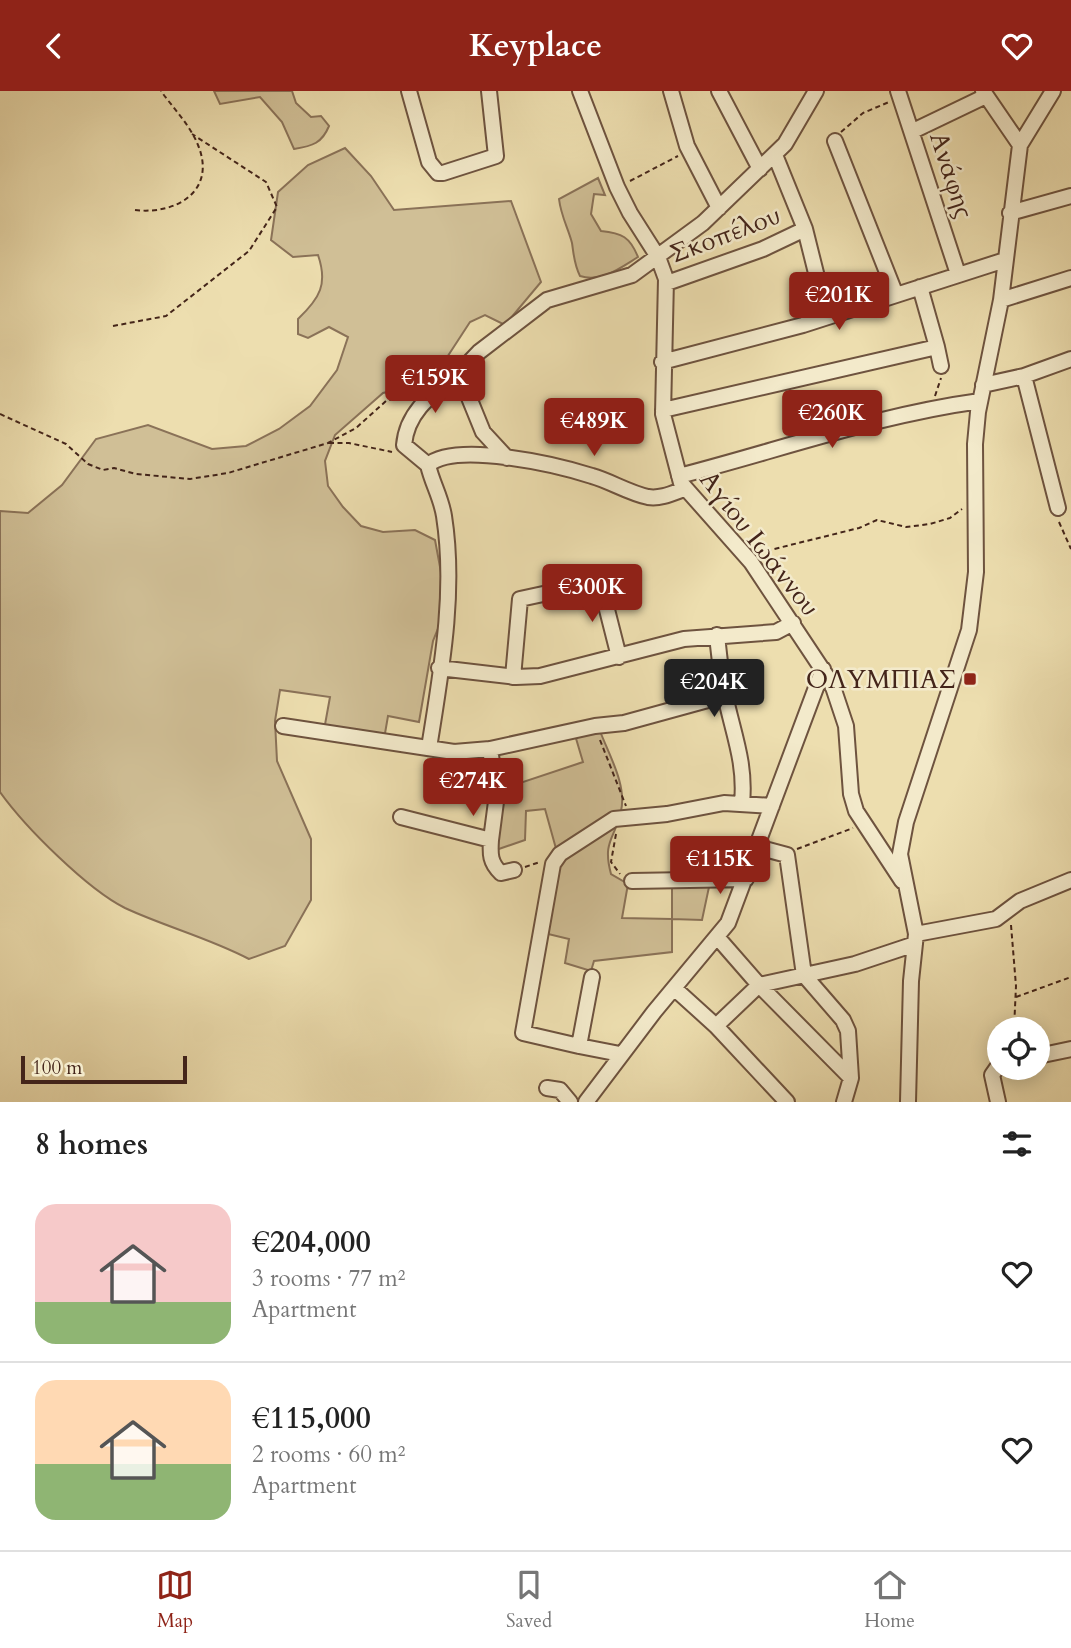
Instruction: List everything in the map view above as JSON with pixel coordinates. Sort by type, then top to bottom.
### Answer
[{"type":"street","points":[[409,91],[429,162],[434,170],[443,173],[496,156],[489,91]]},
{"type":"street","name":"Αγίου Ιωάννου","points":[[580,91],[617,187],[629,213],[658,257],[667,283],[662,362],[663,410],[682,482],[751,562],[823,669],[844,715],[849,743],[851,794],[863,823],[905,885],[916,939],[908,1102]]},
{"type":"street","points":[[671,91],[689,150],[719,208]]},
{"type":"street","points":[[719,91],[760,169]]},
{"type":"street","points":[[429,748],[448,600],[448,549],[439,492],[428,465],[404,445],[405,432],[426,397],[459,373],[478,352],[547,300],[620,281],[658,257],[719,208],[775,155],[791,134],[816,91]]},
{"type":"street","points":[[905,885],[900,854],[906,822],[969,630],[976,572],[975,444],[980,401],[1001,300],[1020,145],[1053,91]]},
{"type":"street","name":"Ανάφης","points":[[899,94],[958,274]]},
{"type":"street","points":[[913,131],[985,94],[1020,145]]},
{"type":"street","points":[[835,141],[896,295]]},
{"type":"street","name":"Σκοπέλου","points":[[667,283],[763,249],[805,229],[775,155]]},
{"type":"street","points":[[1010,213],[1071,196]]},
{"type":"street","points":[[805,229],[827,317]]},
{"type":"street","points":[[662,362],[827,317],[1005,260]]},
{"type":"street","points":[[1001,300],[1071,278]]},
{"type":"street","points":[[920,287],[941,366]]},
{"type":"street","points":[[663,410],[937,347]]},
{"type":"street","points":[[983,385],[1024,376],[1071,359]]},
{"type":"street","points":[[459,373],[483,432],[507,458]]},
{"type":"street","points":[[1024,376],[1058,508]]},
{"type":"street","points":[[428,465],[433,460],[453,456],[527,460],[582,473],[647,496],[670,495],[682,482],[849,426],[930,408],[980,401]]},
{"type":"street","points":[[513,677],[520,599],[631,575]]},
{"type":"street","points":[[600,582],[619,657]]},
{"type":"street","points":[[439,668],[513,677],[540,676],[684,639],[776,632],[793,624]]},
{"type":"street","points":[[716,635],[726,695],[742,754],[742,803]]},
{"type":"street","points":[[586,1102],[620,1054],[728,923],[823,669]]},
{"type":"street","points":[[283,726],[454,752],[490,749],[595,726],[624,723],[726,695]]},
{"type":"street","points":[[490,749],[497,794],[490,855],[494,867],[501,873],[514,870]]},
{"type":"street","points":[[620,1054],[523,1033],[555,859],[614,819],[742,803],[772,806]]},
{"type":"street","points":[[401,817],[491,840]]},
{"type":"street","points":[[757,847],[787,855],[804,975],[843,1020],[849,1031],[851,1079],[844,1102]]},
{"type":"street","points":[[632,881],[746,879]]},
{"type":"street","points":[[716,1026],[759,985],[855,964],[916,939],[996,919],[1020,901],[1071,880]]},
{"type":"street","points":[[718,938],[759,985],[851,1079]]},
{"type":"street","points":[[579,1046],[592,977]]},
{"type":"street","points":[[674,988],[716,1026],[787,1102]]},
{"type":"street","points":[[1050,1053],[1071,1049]]},
{"type":"street","points":[[993,1080],[998,1102]]},
{"type":"street","points":[[547,1088],[560,1090],[570,1102]]},
{"type":"path","points":[[135,210],[154,212],[177,207],[192,196],[203,162],[192,134],[161,91]]},
{"type":"path","points":[[835,141],[846,126],[863,113],[899,94]]},
{"type":"path","points":[[113,326],[166,316],[249,251],[277,207],[266,182],[192,134]]},
{"type":"path","points":[[617,187],[689,150]]},
{"type":"path","points":[[930,408],[942,377],[941,366]]},
{"type":"path","points":[[0,414],[65,444],[88,464],[103,470],[114,468],[169,478],[206,478],[328,443],[356,428],[386,401],[413,392],[434,392]]},
{"type":"path","points":[[328,443],[349,443],[414,456]]},
{"type":"path","points":[[751,562],[764,549],[831,536],[877,520],[906,527],[941,521],[962,509],[976,491]]},
{"type":"path","points":[[1058,508],[1062,533],[1071,549]]},
{"type":"path","points":[[595,726],[626,807],[614,838],[611,862],[624,878],[632,881]]},
{"type":"path","points":[[787,855],[815,840],[863,823]]},
{"type":"path","points":[[514,870],[555,859]]},
{"type":"path","points":[[1007,910],[1011,923],[1015,1017]]},
{"type":"path","points":[[1016,997],[1071,977]]},
{"type":"shaded area","points":[[214,91],[292,91],[296,103],[311,117],[321,116],[329,126],[316,143],[294,149],[282,122],[260,97],[220,104]]},
{"type":"shaded area","points":[[345,148],[371,176],[394,210],[511,201],[541,282],[505,325],[485,315],[470,322],[440,368],[409,387],[383,393],[335,435],[325,461],[328,486],[361,526],[383,532],[415,530],[435,540],[443,583],[441,621],[433,641],[419,722],[388,716],[383,745],[324,730],[330,697],[280,690],[275,721],[277,761],[311,839],[311,900],[285,946],[249,959],[140,915],[110,899],[58,856],[0,792],[0,511],[28,513],[62,485],[96,439],[148,425],[212,449],[246,446],[279,429],[310,406],[337,370],[348,337],[329,327],[308,338],[298,334],[298,319],[320,290],[321,265],[318,255],[293,257],[271,240],[278,192],[308,165]]},
{"type":"shaded area","points":[[598,178],[605,195],[594,194],[591,214],[601,231],[624,237],[638,257],[603,276],[588,278],[580,276],[576,268],[559,199]]},
{"type":"shaded area","points":[[600,731],[622,791],[621,811],[608,854],[611,874],[628,884],[622,918],[672,919],[672,952],[594,961],[591,971],[565,963],[569,939],[544,933],[560,863],[545,809],[526,811],[525,840],[493,851],[499,790],[583,762],[575,735]]},
{"type":"shaded area","points":[[672,887],[709,887],[702,920],[672,919]]},
{"type":"place","name":"ΟΛΥΜΠΙΑΣ","points":[[970,679]]}]
